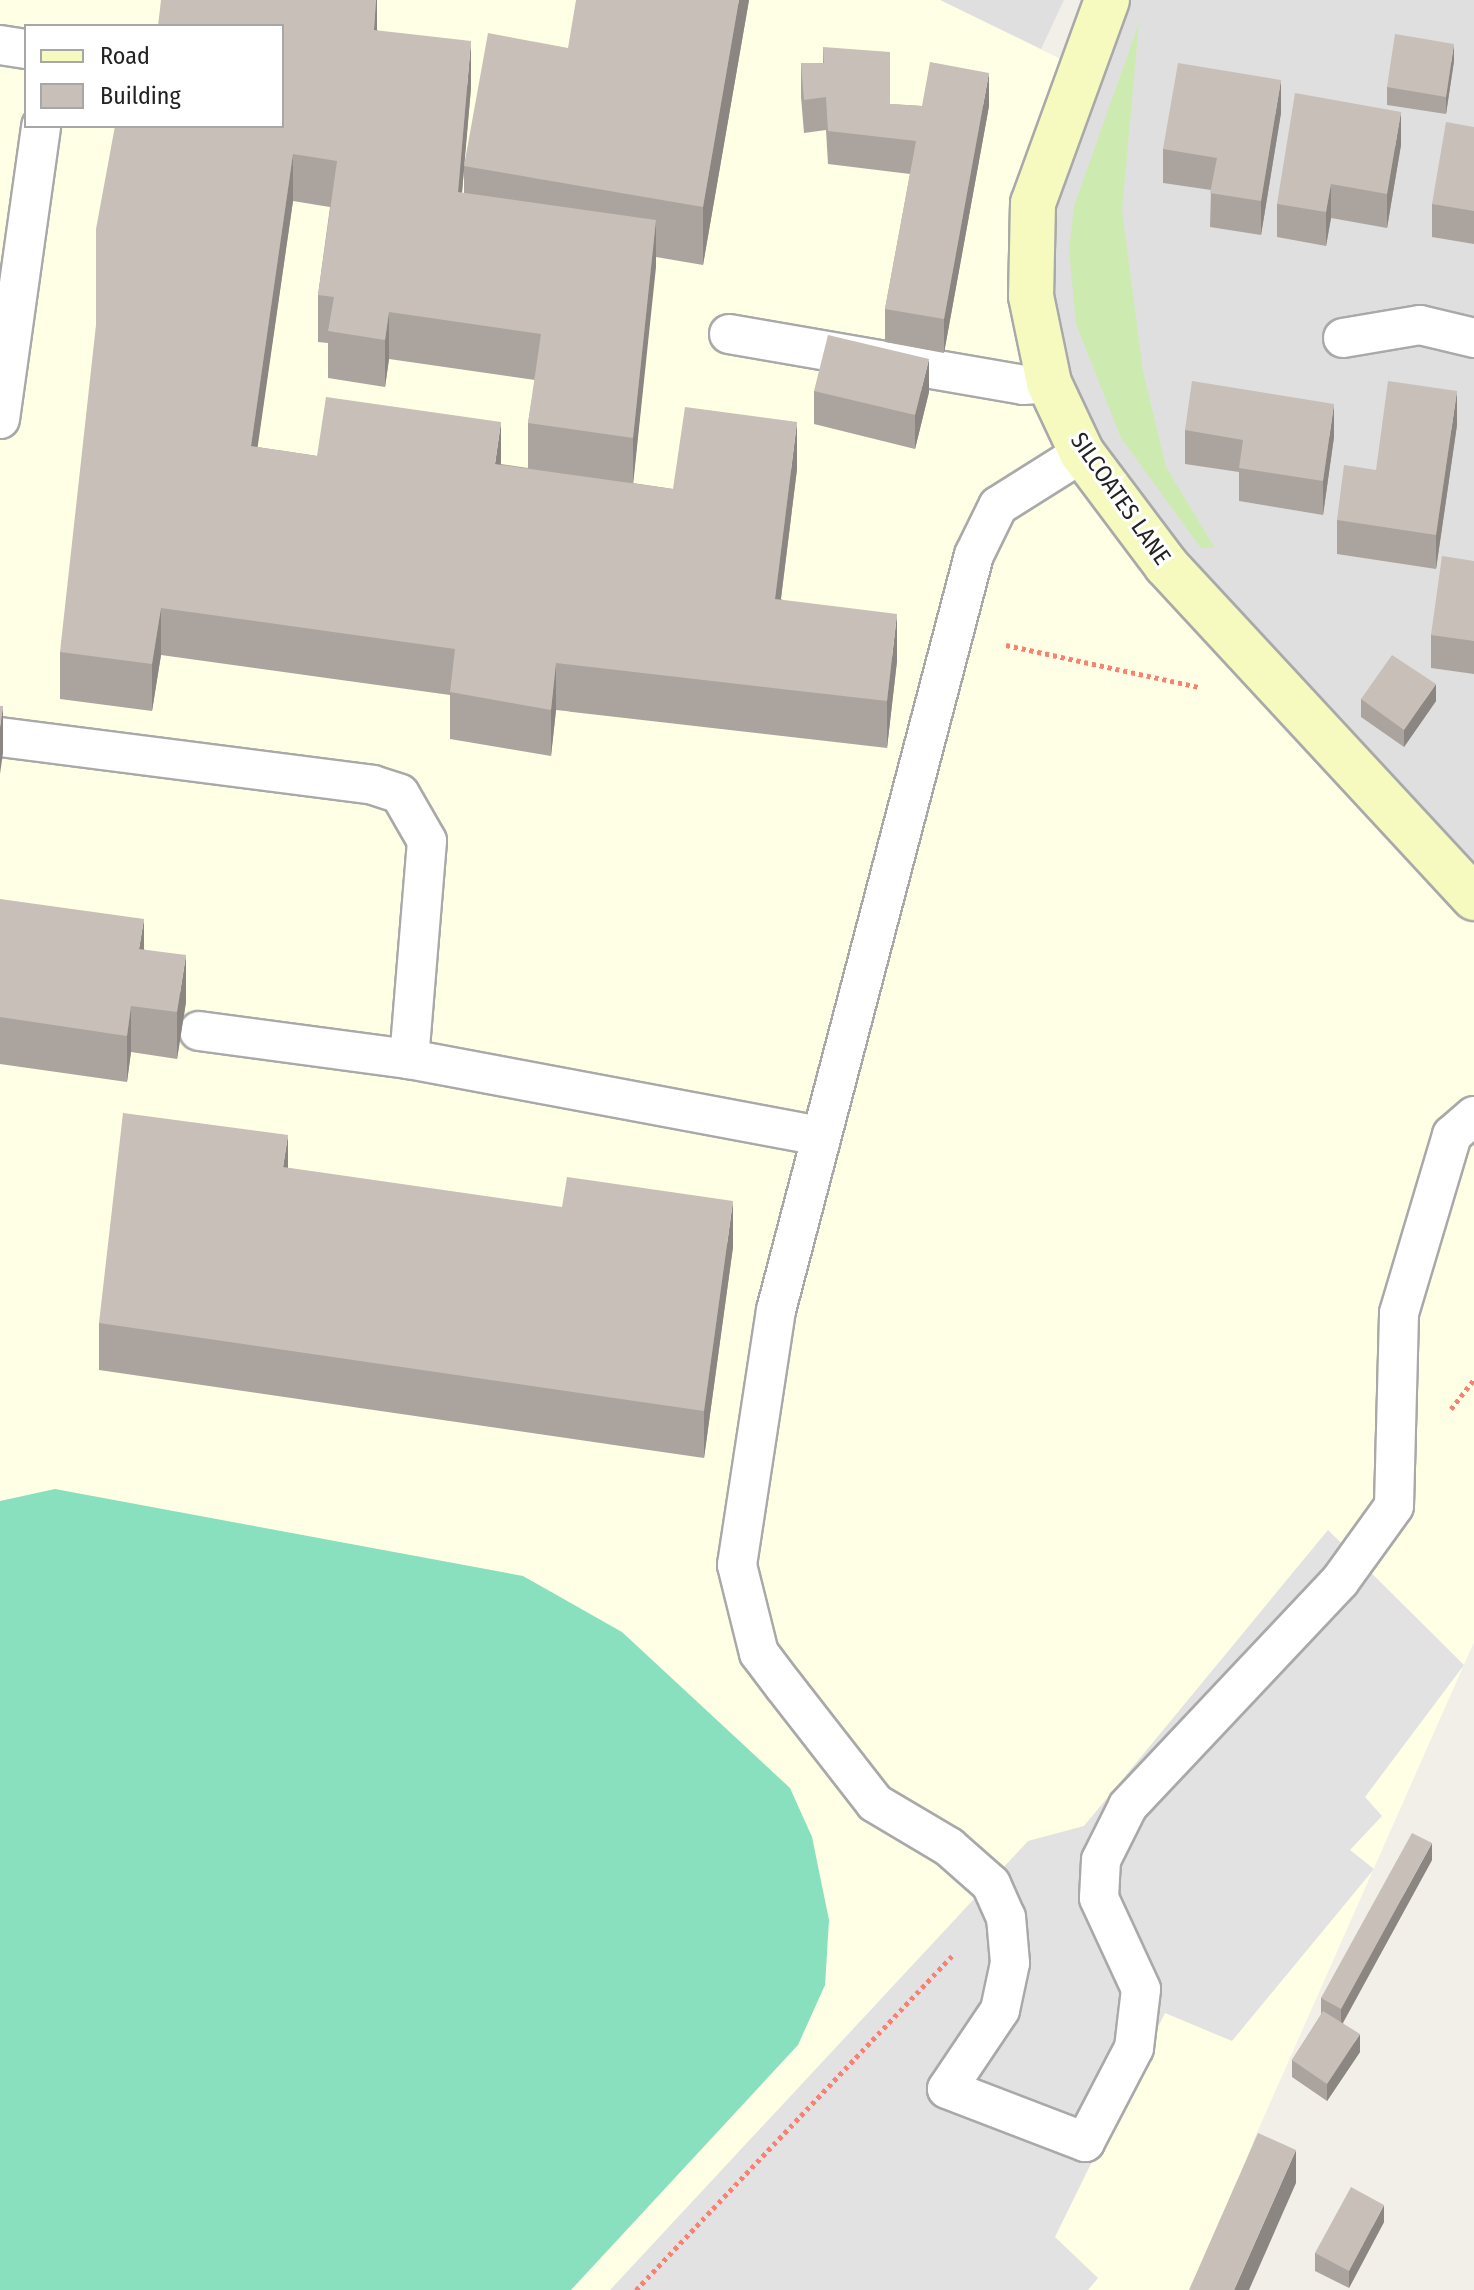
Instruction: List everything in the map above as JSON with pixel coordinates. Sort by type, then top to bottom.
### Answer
[{"type":"street","name":"SILCOATES LANE","points":[[1107,0],[1033,203],[1031,296],[1049,383],[1082,453],[1166,565],[1474,898]]},
{"type":"lane","points":[[0,45],[24,49]]},
{"type":"lane","points":[[2,398],[41,128]]},
{"type":"lane","points":[[1343,338],[1420,325],[1474,338]]},
{"type":"lane","points":[[729,334],[1023,385],[1049,383]]},
{"type":"lane","points":[[1082,453],[998,506],[974,555],[776,1310],[737,1565],[743,1612],[759,1653],[875,1803],[949,1847],[991,1884],[1006,1917],[1010,1963],[1000,2010],[947,2089],[1085,2142],[1134,2048],[1141,1989],[1099,1898],[1101,1860],[1128,1806],[1340,1581],[1394,1506],[1399,1313],[1452,1135],[1474,1116]]},
{"type":"lane","points":[[0,737],[400,794],[427,841],[409,1059]]},
{"type":"lane","points":[[199,1031],[409,1059],[821,1136]]},
{"type":"path","points":[[954,634],[1208,689]]},
{"type":"shaded area","points":[[0,0],[940,0],[1079,68],[1033,203],[1082,453],[1474,898],[1474,1642],[1255,2137],[1197,2290],[0,2290]]},
{"type":"shaded area","points":[[940,0],[1064,0],[1041,49]]},
{"type":"shaded area","points":[[1107,0],[1474,0],[1474,898],[1082,453],[1031,296]]},
{"type":"shaded area","points":[[1328,1530],[1464,1665],[1365,1797],[1382,1816],[1350,1850],[1374,1869],[1232,2041],[1165,2013],[1055,2237],[1098,2278],[1088,2290],[610,2290],[1028,1841],[1084,1826]]},
{"type":"green space","points":[[1139,23],[1122,210],[1143,371],[1166,467],[1215,548],[1201,548],[1121,438],[1076,324],[1069,250],[1074,206]]},
{"type":"green space","points":[[55,1489],[523,1576],[622,1632],[790,1788],[812,1837],[829,1920],[825,1985],[798,2045],[571,2290],[0,2290],[0,1501]]},
{"type":"building","points":[[161,0],[376,0],[374,30],[471,41],[458,192],[656,220],[633,438],[528,423],[541,334],[389,312],[385,340],[328,331],[334,297],[318,295],[337,161],[293,154],[251,446],[317,456],[326,397],[501,422],[495,464],[673,489],[685,407],[797,422],[775,599],[897,614],[887,701],[556,663],[551,710],[450,692],[455,649],[161,608],[152,664],[60,652],[96,325],[96,229],[115,128],[284,128],[284,24],[158,24]]},
{"type":"building","points":[[576,0],[739,0],[703,207],[464,166],[488,33],[568,48]]},
{"type":"building","points":[[1395,34],[1454,44],[1446,97],[1387,87]]},
{"type":"building","points":[[823,47],[890,52],[890,104],[922,106],[930,62],[989,73],[944,319],[885,309],[916,141],[828,131],[826,97],[804,100],[801,63],[824,63]]},
{"type":"building","points":[[1178,63],[1281,80],[1261,201],[1210,193],[1217,158],[1163,149]]},
{"type":"building","points":[[1295,93],[1401,112],[1387,194],[1331,184],[1326,212],[1277,204]]},
{"type":"building","points":[[1446,122],[1474,127],[1474,211],[1432,204]]},
{"type":"building","points":[[828,335],[929,359],[915,415],[814,391]]},
{"type":"building","points":[[1192,381],[1334,404],[1323,481],[1239,468],[1243,440],[1185,430]]},
{"type":"building","points":[[1388,381],[1457,391],[1436,535],[1337,520],[1344,465],[1376,470]]},
{"type":"building","points":[[1442,556],[1474,561],[1474,641],[1431,635]]},
{"type":"building","points":[[1392,655],[1436,684],[1404,730],[1361,699]]},
{"type":"building","points":[[0,899],[144,919],[139,949],[186,955],[177,1012],[131,1006],[127,1036],[0,1017]]},
{"type":"building","points":[[123,1113],[288,1135],[283,1167],[562,1207],[567,1177],[733,1201],[704,1411],[99,1323]]},
{"type":"building","points":[[1412,1833],[1432,1843],[1341,2009],[1321,1998]]},
{"type":"building","points":[[1323,2011],[1360,2034],[1327,2084],[1292,2060]]},
{"type":"building","points":[[1258,2133],[1296,2150],[1234,2290],[1189,2290]]},
{"type":"building","points":[[1351,2187],[1384,2205],[1349,2271],[1315,2253]]}]
